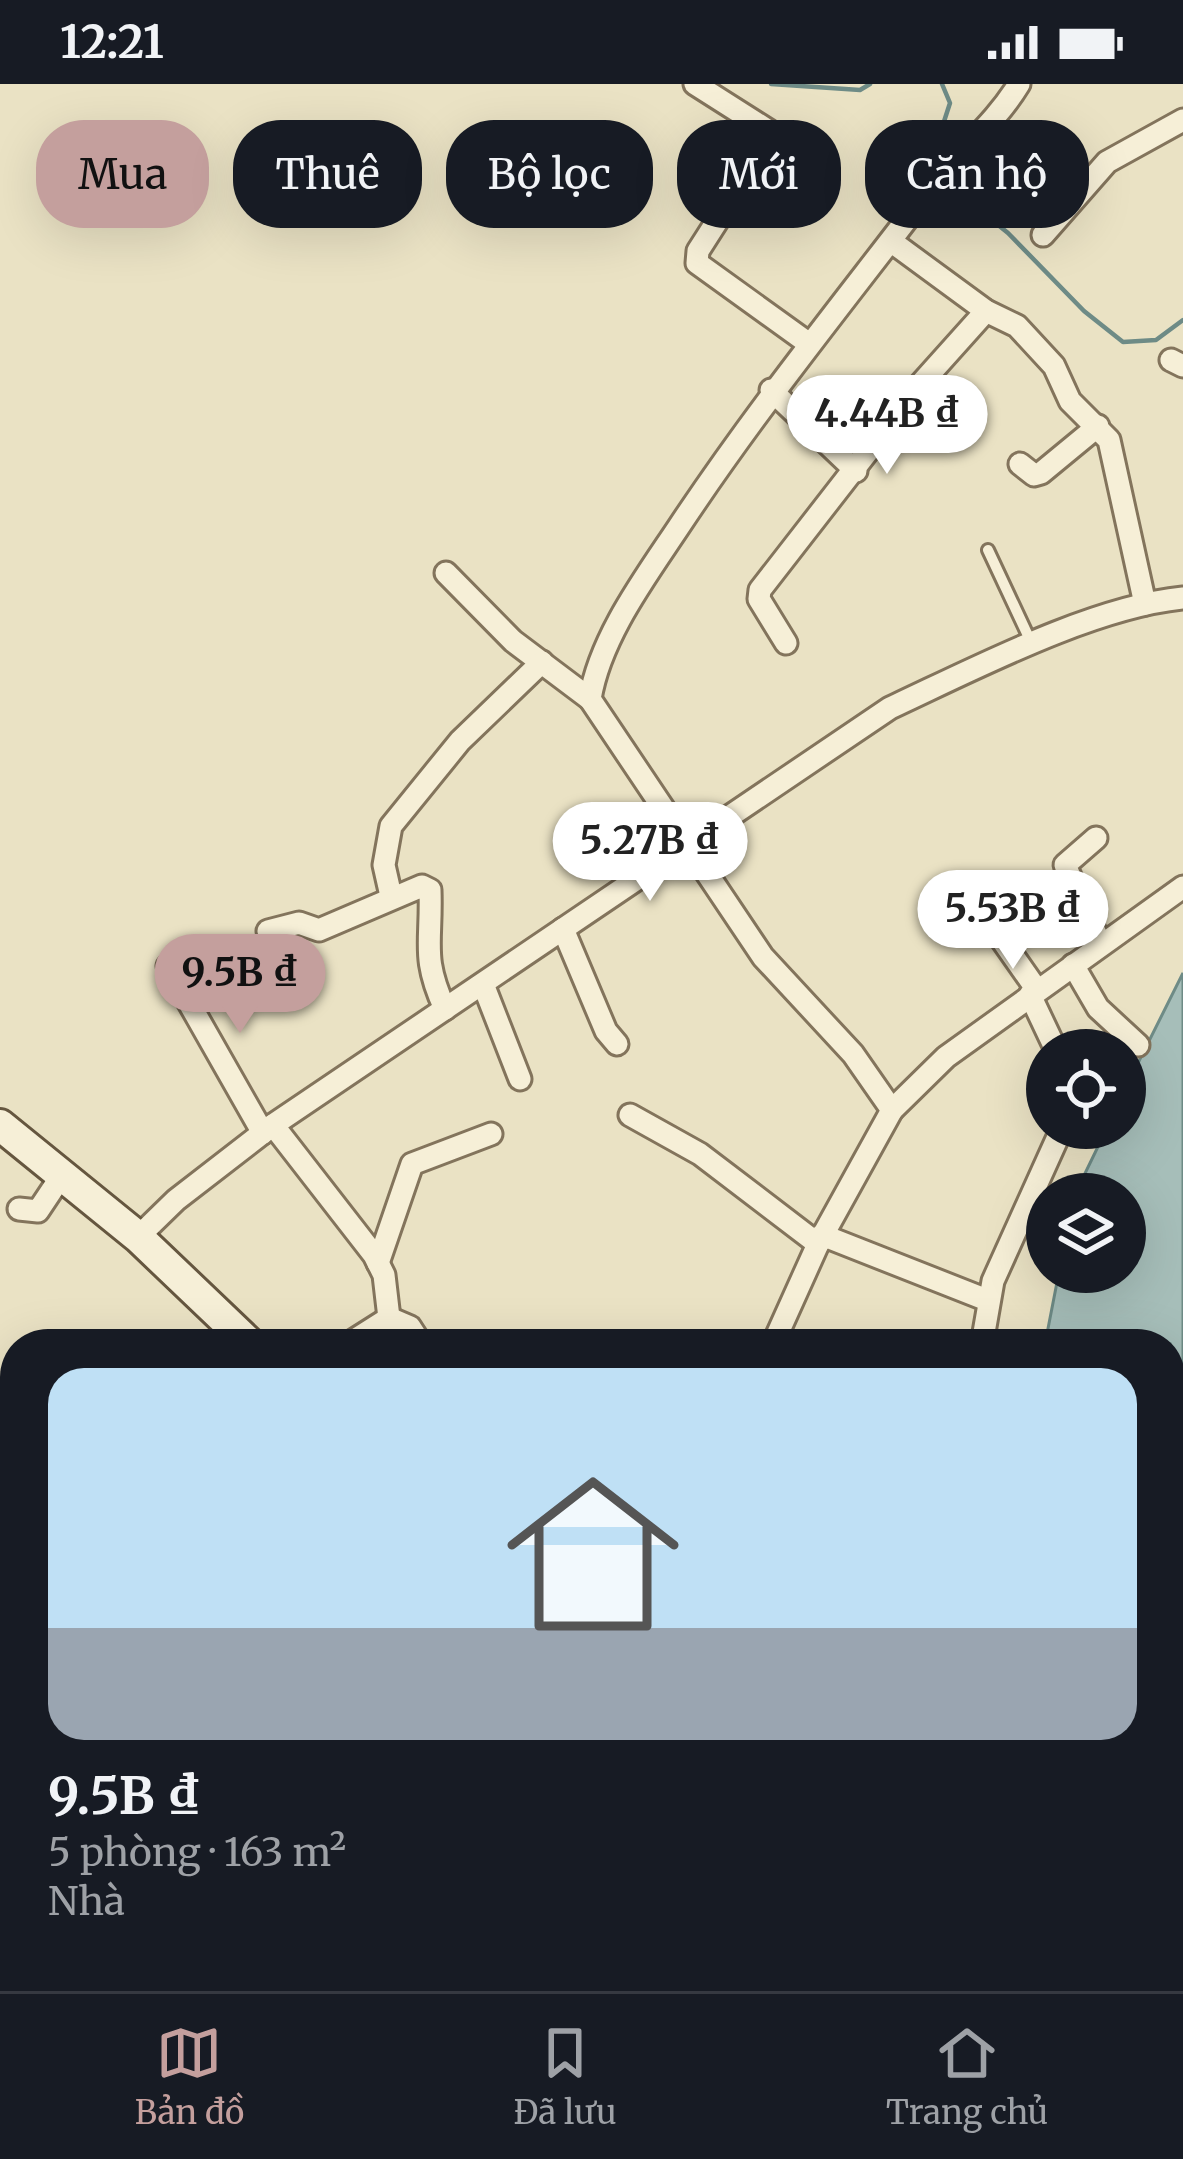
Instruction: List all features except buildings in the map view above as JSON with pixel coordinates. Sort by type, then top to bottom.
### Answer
[{"type":"street","points":[[695,84],[761,122],[769,140],[698,251],[697,263],[808,343]]},
{"type":"street","points":[[590,699],[607,648],[648,573],[771,390],[892,242],[933,184],[981,137],[1019,84]]},
{"type":"street","points":[[1043,235],[1107,162],[1183,120]]},
{"type":"street","points":[[892,242],[986,310],[1017,326],[1065,384],[1070,401],[1098,427],[1115,453],[1145,604]]},
{"type":"street","points":[[786,643],[759,599],[760,590],[917,388],[986,310]]},
{"type":"street","points":[[771,390],[856,471]]},
{"type":"street","points":[[1020,464],[1034,476],[1041,473],[1098,427]]},
{"type":"street","points":[[446,573],[513,641],[590,699],[763,957],[853,1054],[892,1110]]},
{"type":"street","points":[[138,1237],[176,1200],[268,1129],[890,708],[1033,646],[1145,604],[1183,598]]},
{"type":"street","points":[[391,896],[384,865],[391,826],[460,741],[542,662]]},
{"type":"street","points":[[1096,838],[1065,865],[1101,945]]},
{"type":"street","points":[[268,931],[299,923],[319,930],[422,886],[430,890],[431,924],[425,949],[429,974],[445,1009]]},
{"type":"street","points":[[780,1329],[820,1239],[892,1110],[946,1057],[1183,886]]},
{"type":"street","points":[[563,929],[606,1031],[617,1044]]},
{"type":"street","points":[[997,934],[1033,993],[1048,1029]]},
{"type":"street","points":[[1073,965],[1097,1008],[1120,1029]]},
{"type":"street","points":[[168,966],[268,1129],[378,1263],[389,1318]]},
{"type":"street","points":[[483,985],[520,1079]]},
{"type":"street","points":[[630,1115],[700,1154],[820,1239],[987,1300]]},
{"type":"street","points":[[0,1125],[138,1237],[234,1329]]},
{"type":"street","points":[[378,1263],[412,1163],[491,1134]]},
{"type":"street","points":[[984,1329],[987,1300],[1053,1149]]},
{"type":"street","points":[[19,1209],[38,1211],[62,1175]]},
{"type":"street","points":[[372,1329],[389,1318]]},
{"type":"street","points":[[389,1318],[411,1329]]},
{"type":"lane","points":[[988,550],[1033,646]]},
{"type":"water","points":[[1183,973],[1183,1329],[1048,1329],[1055,1293],[1146,1293],[1146,1173],[1085,1173],[1097,1149],[1146,1149],[1146,1047]]},
{"type":"waterway","points":[[771,84],[860,90],[870,84]]},
{"type":"waterway","points":[[942,84],[950,103],[944,120]]},
{"type":"waterway","points":[[1002,228],[1084,311],[1123,342],[1156,340],[1183,320]]}]
